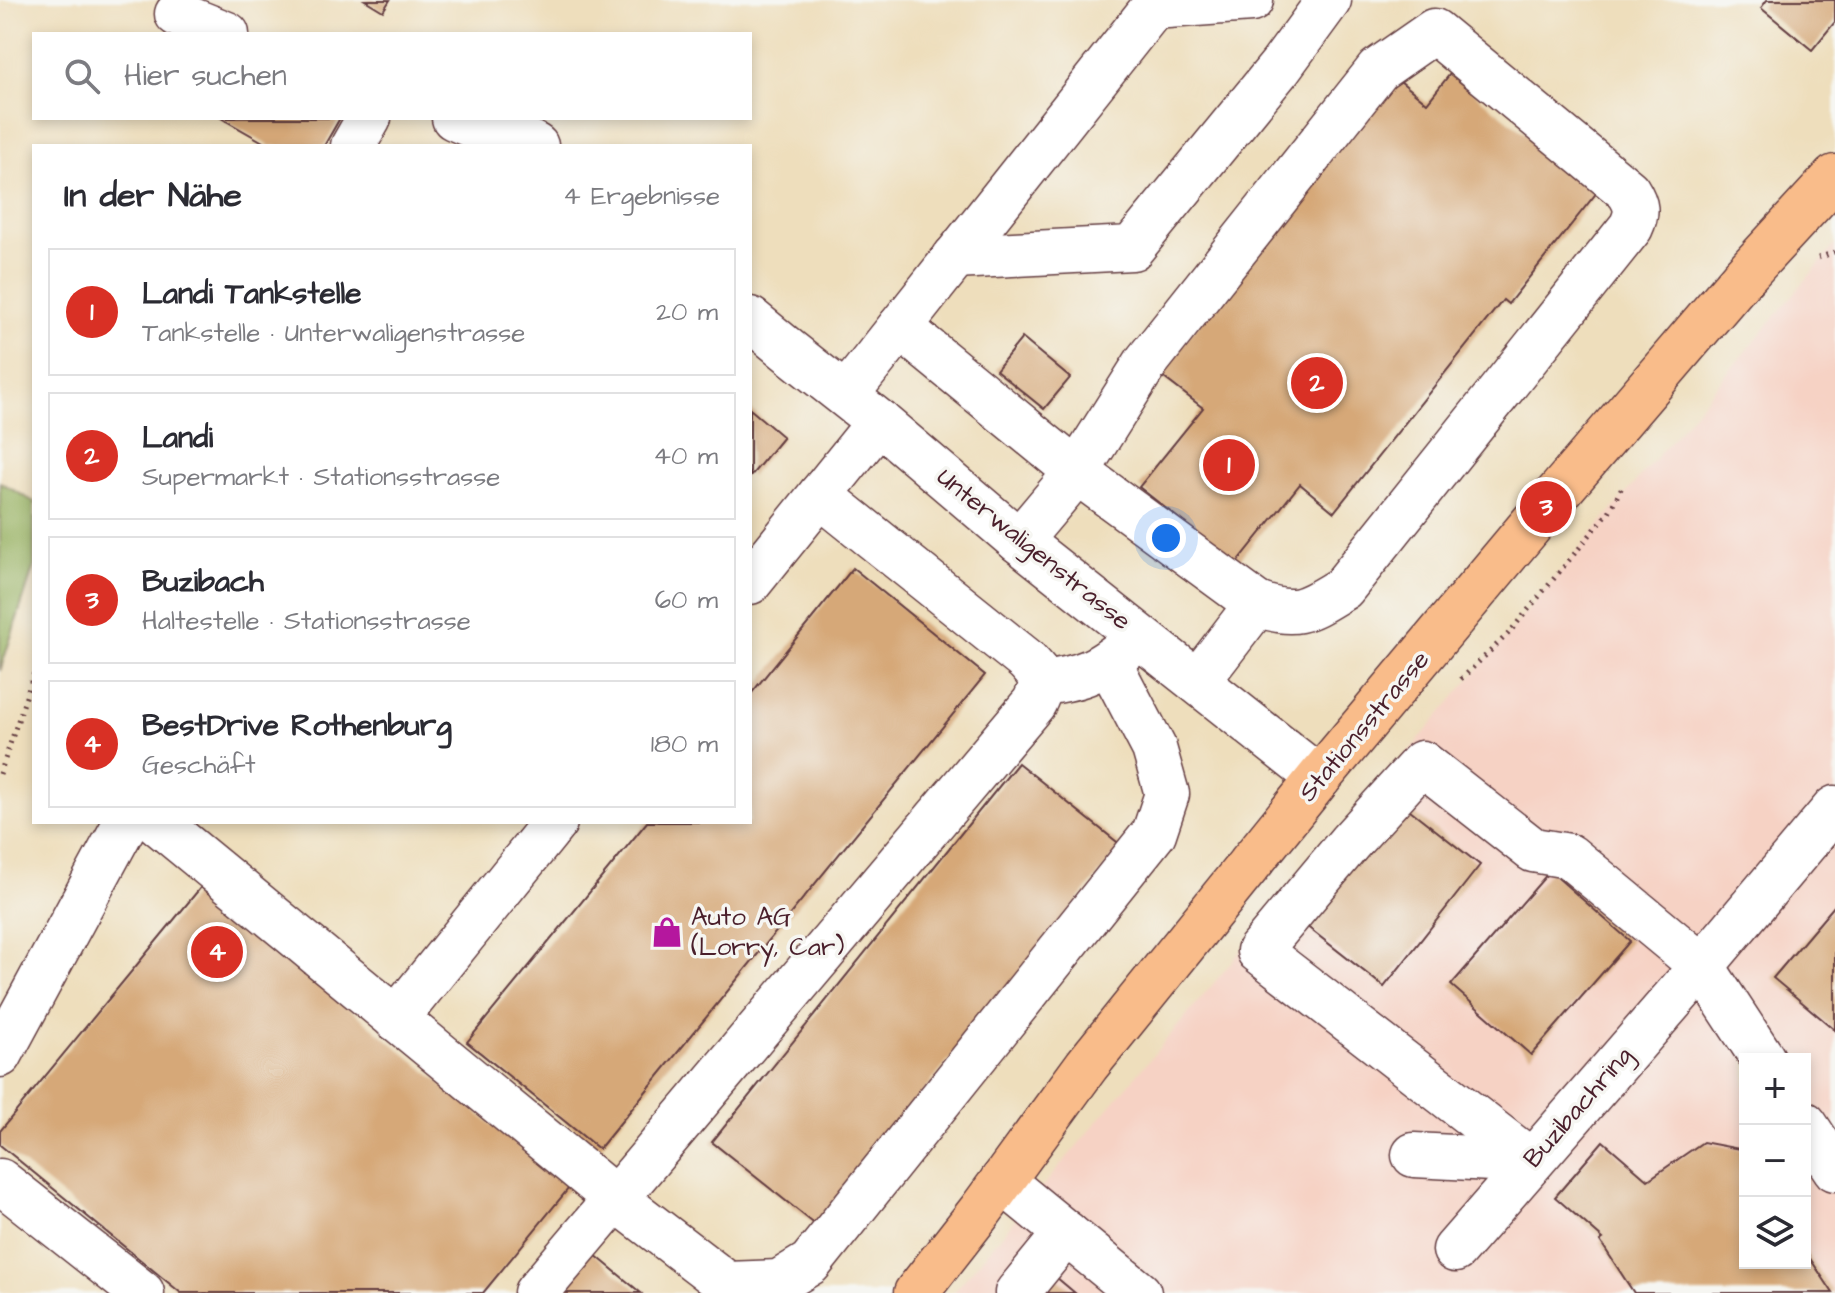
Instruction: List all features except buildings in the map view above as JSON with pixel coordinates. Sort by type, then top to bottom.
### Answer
[{"type":"main road","name":"Stationsstrasse","points":[[916,1293],[1087,1065],[1319,778],[1741,279],[1835,177]]},
{"type":"street","points":[[846,395],[1156,4],[1251,0]]},
{"type":"street","points":[[955,257],[1132,248],[1280,67],[1329,0]]},
{"type":"street","points":[[177,14],[222,32]]},
{"type":"street","points":[[900,327],[1077,472],[1257,604],[1280,612],[1310,608],[1343,588],[1631,227],[1636,204],[1628,191],[1434,31],[1378,70],[1147,361],[1077,472],[1019,541]]},
{"type":"street","points":[[354,144],[368,120]]},
{"type":"street","points":[[464,123],[508,130],[532,144]]},
{"type":"street","name":"Unterwaligenstrasse","points":[[752,321],[879,422],[1019,541],[1125,649],[1198,681],[1319,778]]},
{"type":"street","points":[[752,580],[879,422]]},
{"type":"street","points":[[536,1293],[1034,703],[1042,683],[1038,673],[1026,660],[820,495]]},
{"type":"street","points":[[1198,681],[1257,604]]},
{"type":"street","points":[[159,824],[616,1199],[731,1289],[779,1282],[810,1263],[1154,833],[1167,794],[1125,649],[1082,676],[1042,683]]},
{"type":"street","points":[[1531,1161],[1259,951],[1350,842],[1422,763],[1533,850],[1569,856],[1702,966],[1759,1053]]},
{"type":"street","name":"Buzibachring","points":[[1455,1250],[1835,808]]},
{"type":"street","points":[[0,1055],[125,824]]},
{"type":"street","points":[[396,1019],[553,824]]},
{"type":"street","points":[[1806,1125],[1834,1166]]},
{"type":"street","points":[[1414,1155],[1531,1161]]},
{"type":"street","points":[[0,1181],[142,1293]]},
{"type":"street","points":[[1002,1181],[1139,1293]]},
{"type":"street","points":[[1017,1293],[1066,1233]]},
{"type":"path","points":[[0,774],[32,679]]},
{"type":"shaded area","points":[[1835,245],[1835,1293],[953,1293]]},
{"type":"green space","points":[[0,482],[32,501],[32,572],[0,671]]},
{"type":"place","name":"Landi","points":[[1317,383]]},
{"type":"place","name":"Landi Tankstelle","points":[[1229,465]]},
{"type":"place","name":"Buzibach","points":[[1546,507]]},
{"type":"place","name":"Auto AG (Lorry, Car)","points":[[667,932]]},
{"type":"place","name":"BestDrive Rothenburg","points":[[217,952]]}]
